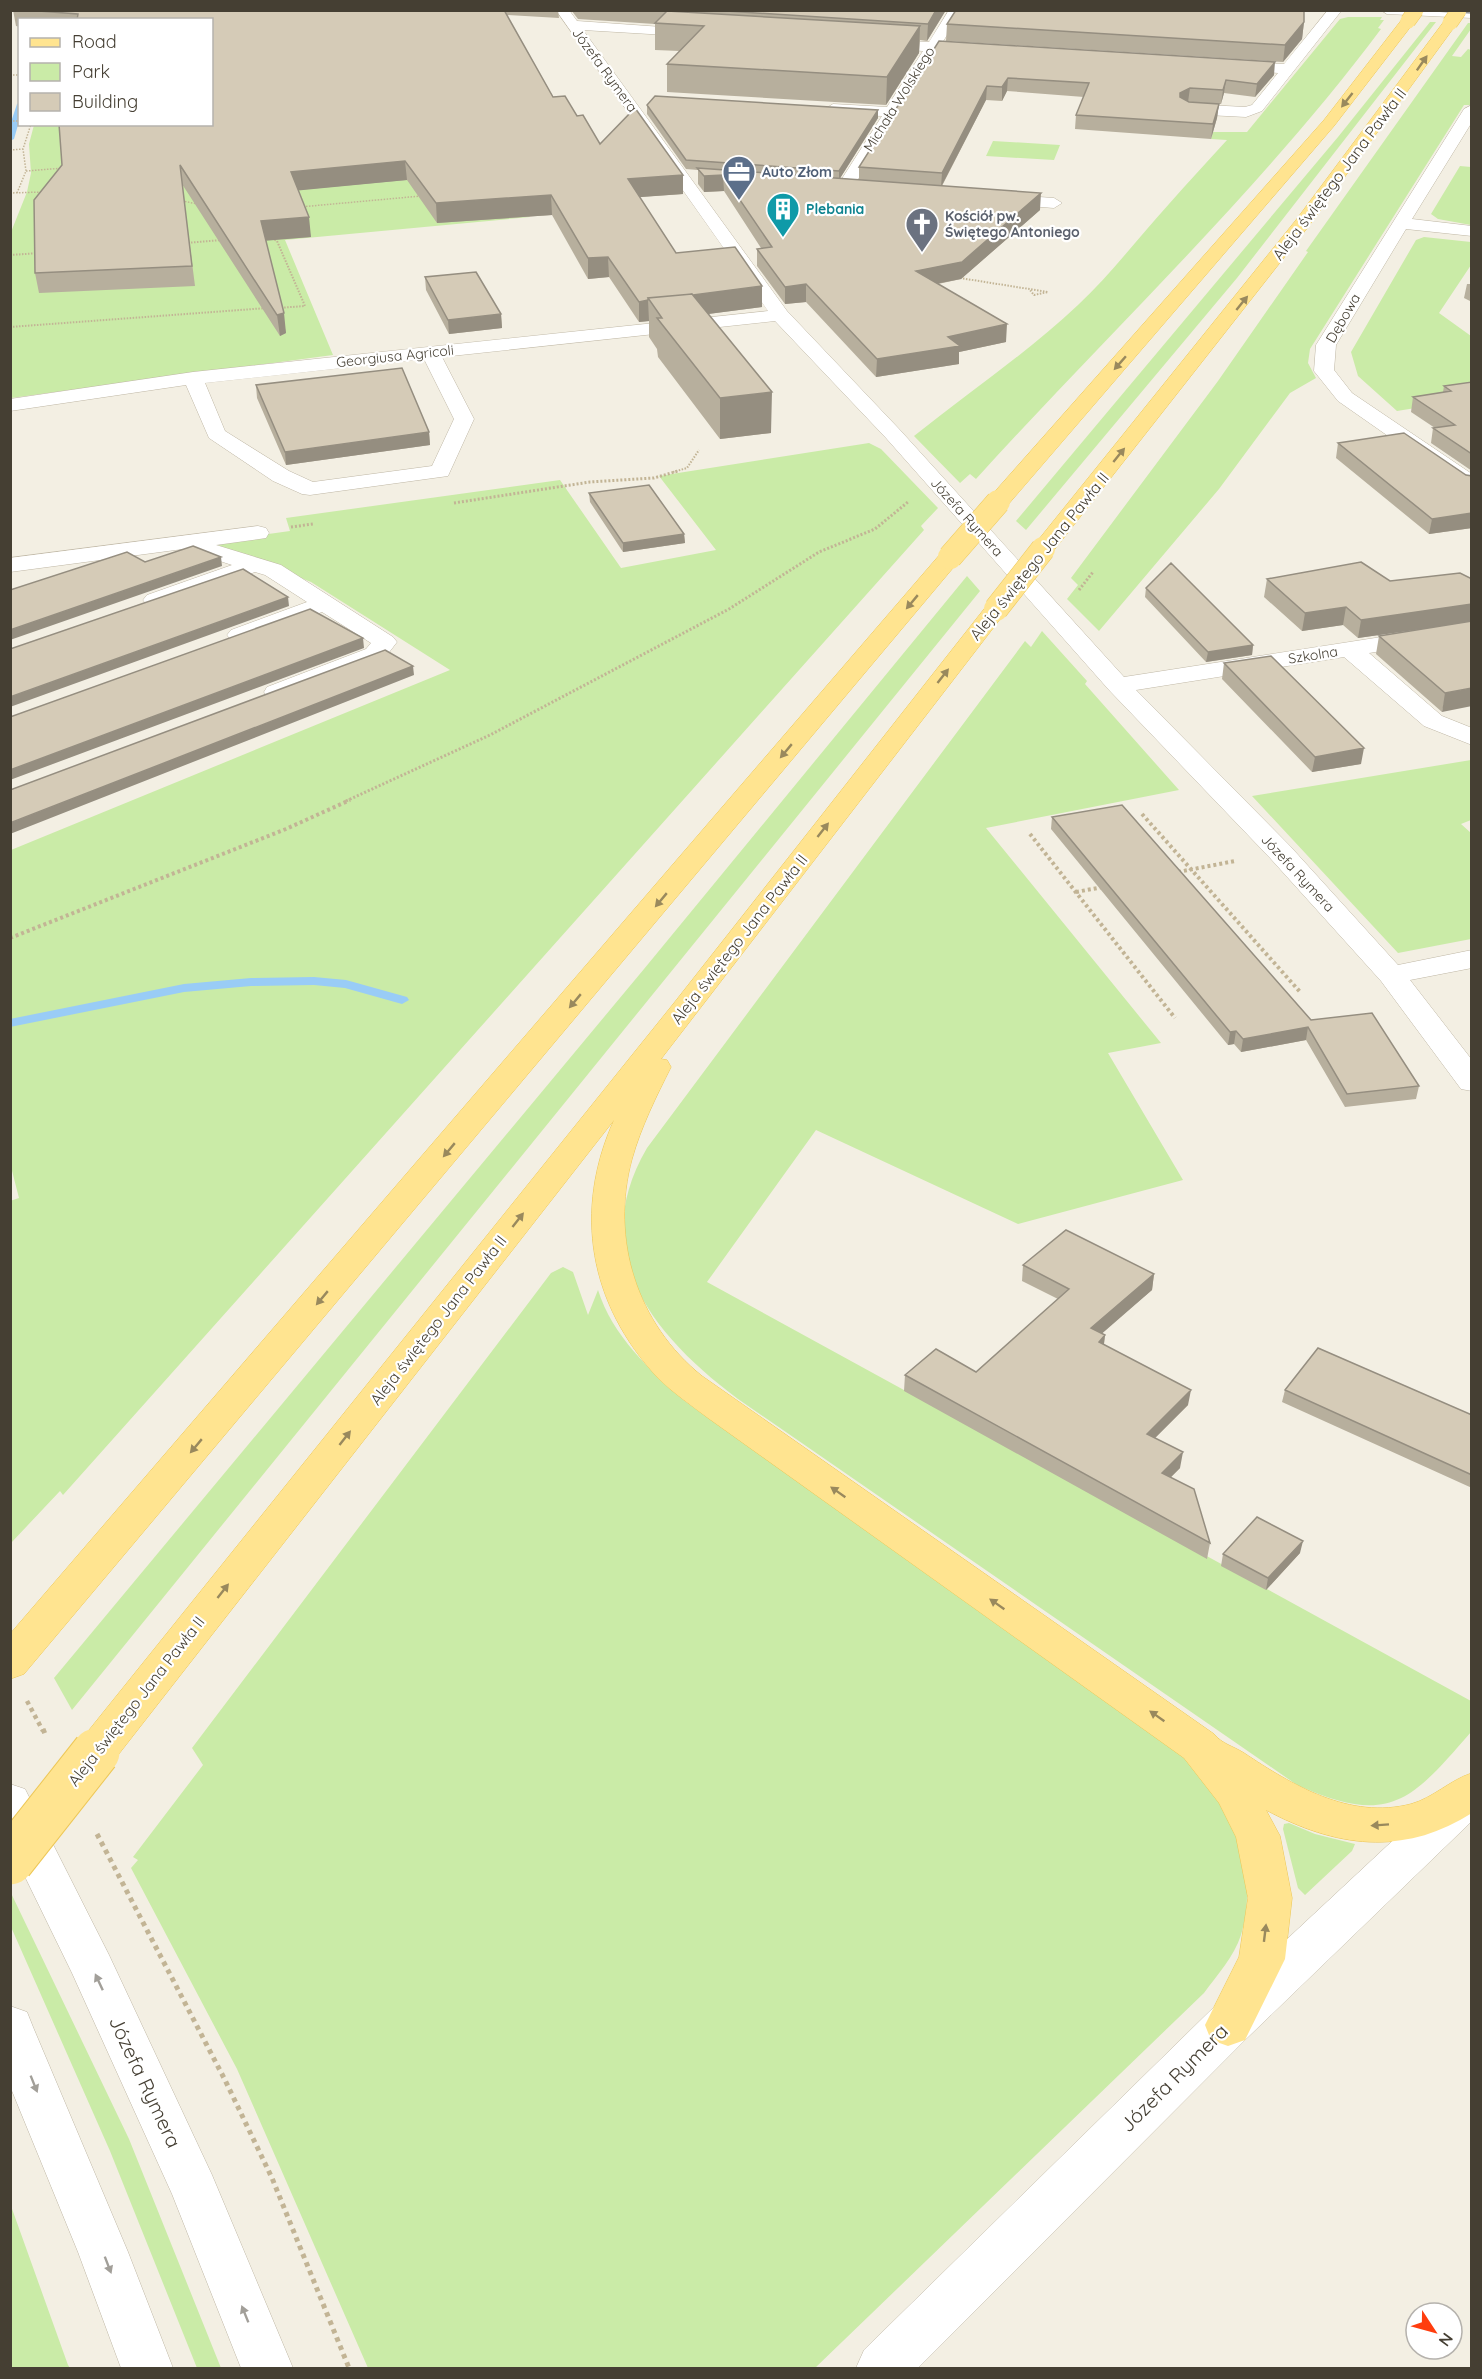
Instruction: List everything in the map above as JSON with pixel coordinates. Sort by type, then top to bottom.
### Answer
[{"type":"main road","points":[[21,1664],[950,557],[1329,123],[1412,16]]},
{"type":"main road","name":"Aleja świętego Jana Pawła II","points":[[10,1861],[685,1009],[1043,549],[1280,254],[1455,17]]},
{"type":"main road","points":[[685,1009],[640,1098],[619,1149],[609,1190],[608,1231],[613,1274],[631,1315],[649,1343],[671,1369],[721,1409],[1199,1746],[1269,1792],[1317,1814],[1365,1826],[1407,1823],[1442,1810],[1472,1792]]},
{"type":"main road","points":[[1199,1746],[1234,1791],[1258,1836],[1270,1898],[1262,1959],[1228,2025]]},
{"type":"street","name":"Józefa Rymera","points":[[562,10],[780,315],[892,434],[1118,685],[1280,852],[1391,975],[1472,1082]]},
{"type":"street","name":"Michała Wolskiego","points":[[868,189],[839,187],[891,112],[956,10]]},
{"type":"street","points":[[1188,109],[1246,112],[1257,108],[1336,10]]},
{"type":"street","points":[[1387,10],[1472,14]]},
{"type":"street","points":[[573,25],[715,34]]},
{"type":"street","points":[[863,43],[990,51]]},
{"type":"street","points":[[1216,64],[1287,69]]},
{"type":"street","points":[[624,96],[647,97]]},
{"type":"street","points":[[821,108],[891,112]]},
{"type":"street","name":"Dębowa","points":[[1471,109],[1326,345],[1324,371],[1345,397],[1472,484]]},
{"type":"street","points":[[679,175],[703,177]]},
{"type":"street","points":[[984,198],[1054,203]]},
{"type":"street","points":[[1400,223],[1471,231]]},
{"type":"street","name":"Georgiusa Agricoli","points":[[10,405],[193,378],[780,315]]},
{"type":"street","points":[[193,378],[216,434],[281,476],[310,489],[440,471],[464,418],[430,352]]},
{"type":"street","points":[[10,565],[258,533]]},
{"type":"street","points":[[186,543],[273,570],[385,642],[375,654],[254,700]]},
{"type":"street","points":[[133,608],[255,564]]},
{"type":"street","points":[[212,645],[324,603]]},
{"type":"street","name":"Szkolna","points":[[1118,685],[1472,630]]},
{"type":"street","points":[[1348,649],[1433,721],[1472,737]]},
{"type":"street","points":[[1391,975],[1472,959]]},
{"type":"street","name":"Józefa Rymera","points":[[882,2368],[1228,2025],[1472,1792]]},
{"type":"street","name":"Józefa Rymera","points":[[10,1801],[93,1969],[195,2191],[267,2368]]},
{"type":"street","points":[[10,2027],[103,2253],[147,2368]]},
{"type":"path","points":[[17,193],[26,171],[23,150],[30,126]]},
{"type":"path","points":[[12,150],[23,150]]},
{"type":"path","points":[[26,171],[66,168]]},
{"type":"path","points":[[10,193],[49,193]]},
{"type":"path","points":[[290,207],[431,195]]},
{"type":"path","points":[[176,200],[199,204]]},
{"type":"path","points":[[10,327],[304,306],[277,241],[270,237]]},
{"type":"path","points":[[176,243],[223,240]]},
{"type":"path","points":[[10,255],[46,252]]},
{"type":"path","points":[[957,278],[1030,290],[1042,289],[1048,292],[1039,295],[1030,294],[1030,290]]},
{"type":"path","points":[[451,503],[590,482],[654,478],[687,468],[699,450]]},
{"type":"path","points":[[10,938],[286,829],[490,735],[729,609],[819,552],[875,530],[905,507],[909,499]]},
{"type":"path","points":[[258,533],[323,522]]},
{"type":"path","points":[[1079,590],[1093,572]]},
{"type":"path","points":[[1142,814],[1301,993]]},
{"type":"path","points":[[1029,834],[1175,1018]]},
{"type":"path","points":[[1168,874],[1280,852]]},
{"type":"path","points":[[1076,892],[1110,885]]},
{"type":"path","points":[[21,1664],[49,1743]]},
{"type":"path","points":[[93,1828],[225,2080],[272,2178],[349,2368]]},
{"type":"green space","points":[[156,10],[350,10],[482,137],[530,217],[285,240],[333,355],[11,398],[11,232],[27,192],[31,173],[29,144],[34,126],[213,126],[213,18]]},
{"type":"green space","points":[[1382,17],[1380,20],[1384,20],[1378,28],[1381,29],[1286,147],[1184,259],[976,479],[970,474],[960,483],[914,436],[1018,356],[1078,305],[1227,140],[1211,139],[1213,132],[1247,132],[1340,19]]},
{"type":"green space","points":[[1430,22],[1436,22],[1237,278],[1026,530],[1016,521],[1338,137]]},
{"type":"green space","points":[[1468,23],[1471,23],[1471,29],[1452,56],[1461,57],[1468,49],[1471,50],[1471,105],[1464,105],[1310,349],[1308,363],[1316,378],[1290,393],[1219,489],[1099,631],[1067,599],[1078,585],[1071,578],[1218,381],[1308,252],[1306,251]]},
{"type":"green space","points":[[993,141],[1060,145],[1054,160],[986,156]]},
{"type":"green space","points":[[1460,166],[1471,167],[1471,225],[1438,219],[1431,214]]},
{"type":"green space","points":[[1424,237],[1471,242],[1471,265],[1439,313],[1471,336],[1471,399],[1397,411],[1358,376],[1351,352],[1416,240]]},
{"type":"green space","points":[[869,443],[881,449],[938,508],[921,526],[924,530],[63,1495],[60,1491],[11,1543],[10,1201],[19,1198],[10,1163],[11,850],[450,670],[311,582],[210,542],[290,531],[286,518],[560,480],[621,568],[716,550],[659,476]]},
{"type":"green space","points":[[967,576],[980,591],[72,1710],[54,1678],[644,969]]},
{"type":"green space","points":[[1042,631],[1087,681],[1085,684],[1179,790],[986,828],[1161,1043],[1108,1053],[1183,1180],[1018,1224],[816,1130],[707,1282],[1471,1701],[1471,1732],[1432,1775],[1414,1790],[1396,1800],[1377,1805],[1355,1804],[1329,1798],[1297,1785],[738,1399],[680,1348],[656,1320],[638,1290],[626,1257],[623,1223],[630,1187],[647,1148],[1025,641],[1031,647]]},
{"type":"green space","points":[[1471,760],[1471,820],[1461,824],[1471,833],[1471,939],[1398,953],[1252,796]]},
{"type":"green space","points":[[563,1267],[573,1272],[588,1315],[598,1290],[613,1322],[634,1351],[686,1402],[1170,1745],[1201,1775],[1227,1810],[1234,1824],[1243,1855],[1247,1904],[1241,1935],[1230,1958],[1204,1993],[815,2368],[368,2368],[237,2069],[131,1868],[138,1860],[133,1857],[203,1765],[192,1748],[551,1273]]},
{"type":"green space","points":[[1289,1823],[1315,1834],[1355,1844],[1352,1851],[1305,1895],[1298,1888],[1283,1829],[1284,1824]]},
{"type":"green space","points":[[10,1891],[129,2139],[221,2368],[197,2368],[110,2151],[11,1927]]},
{"type":"green space","points":[[11,2206],[68,2365],[70,2368],[11,2368]]},
{"type":"building","points":[[25,10],[504,10],[553,97],[565,96],[577,116],[583,115],[600,144],[635,108],[683,175],[628,179],[676,253],[735,247],[762,286],[648,298],[648,300],[639,302],[608,257],[588,258],[551,195],[436,203],[405,161],[291,172],[309,217],[261,221],[284,313],[277,315],[180,165],[192,266],[35,273],[34,200],[62,165],[59,126],[213,126],[213,18],[77,18],[78,14]]},
{"type":"building","points":[[711,10],[936,10],[928,24]]},
{"type":"building","points":[[956,10],[1304,10],[1304,22],[1285,45],[947,24]]},
{"type":"building","points":[[667,11],[920,26],[887,77],[667,64],[704,26],[655,23]]},
{"type":"building","points":[[939,41],[1275,62],[1257,84],[1226,80],[1223,90],[1190,88],[1180,93],[1180,97],[1189,102],[1219,104],[1213,124],[1076,115],[1089,83],[1008,78],[1002,87],[987,86],[942,173],[859,167]]},
{"type":"building","points":[[655,96],[878,110],[839,171],[686,160],[647,105]]},
{"type":"building","points":[[697,168],[1041,193],[962,262],[916,271],[1007,324],[948,337],[960,346],[877,359],[806,284],[785,287],[757,249],[772,247],[723,175],[704,176]]},
{"type":"building","points":[[476,272],[501,314],[448,320],[425,277]]},
{"type":"building","points":[[692,294],[772,392],[720,398],[657,318],[662,318],[648,298]]},
{"type":"building","points":[[402,368],[429,432],[285,452],[256,385]]},
{"type":"building","points":[[1472,382],[1472,454],[1433,428],[1455,425],[1413,397],[1451,391],[1444,386]]},
{"type":"building","points":[[1404,433],[1466,475],[1472,476],[1472,513],[1432,519],[1338,443]]},
{"type":"building","points":[[649,485],[684,534],[623,543],[589,493]]},
{"type":"building","points":[[193,546],[221,557],[10,630],[10,590],[127,552],[145,562]]},
{"type":"building","points":[[1361,562],[1390,581],[1460,573],[1472,579],[1472,604],[1361,620],[1346,607],[1305,613],[1267,579]]},
{"type":"building","points":[[1171,563],[1253,645],[1208,652],[1146,588]]},
{"type":"building","points":[[243,569],[288,597],[10,697],[10,649]]},
{"type":"building","points":[[310,609],[363,638],[10,770],[10,717]]},
{"type":"building","points":[[1472,621],[1472,688],[1445,693],[1379,636]]},
{"type":"building","points":[[385,650],[413,666],[10,823],[10,790]]},
{"type":"building","points":[[1271,656],[1364,748],[1315,757],[1224,663]]},
{"type":"building","points":[[1122,805],[1311,1020],[1372,1013],[1419,1086],[1347,1094],[1308,1027],[1243,1039],[1236,1031],[1230,1032],[1052,817]]},
{"type":"building","points":[[1066,1230],[1154,1274],[1091,1328],[1105,1335],[1099,1342],[1191,1390],[1147,1434],[1183,1452],[1162,1473],[1194,1489],[1210,1543],[905,1375],[936,1349],[976,1372],[1069,1289],[1023,1265]]},
{"type":"building","points":[[1318,1348],[1472,1415],[1472,1475],[1285,1390]]},
{"type":"building","points":[[1257,1517],[1303,1541],[1268,1578],[1223,1554]]},
{"type":"waterway","points":[[10,139],[18,111]]},
{"type":"waterway","points":[[10,1023],[184,988],[251,982],[314,981],[346,984],[402,1000]]},
{"type":"tram line","points":[[1417,10],[1472,13]]},
{"type":"place","name":"Auto Złom","points":[[739,201]]},
{"type":"place","name":"Plebania","points":[[783,238]]},
{"type":"place","name":"Kościół pw. Świętego Antoniego","points":[[922,253]]}]
